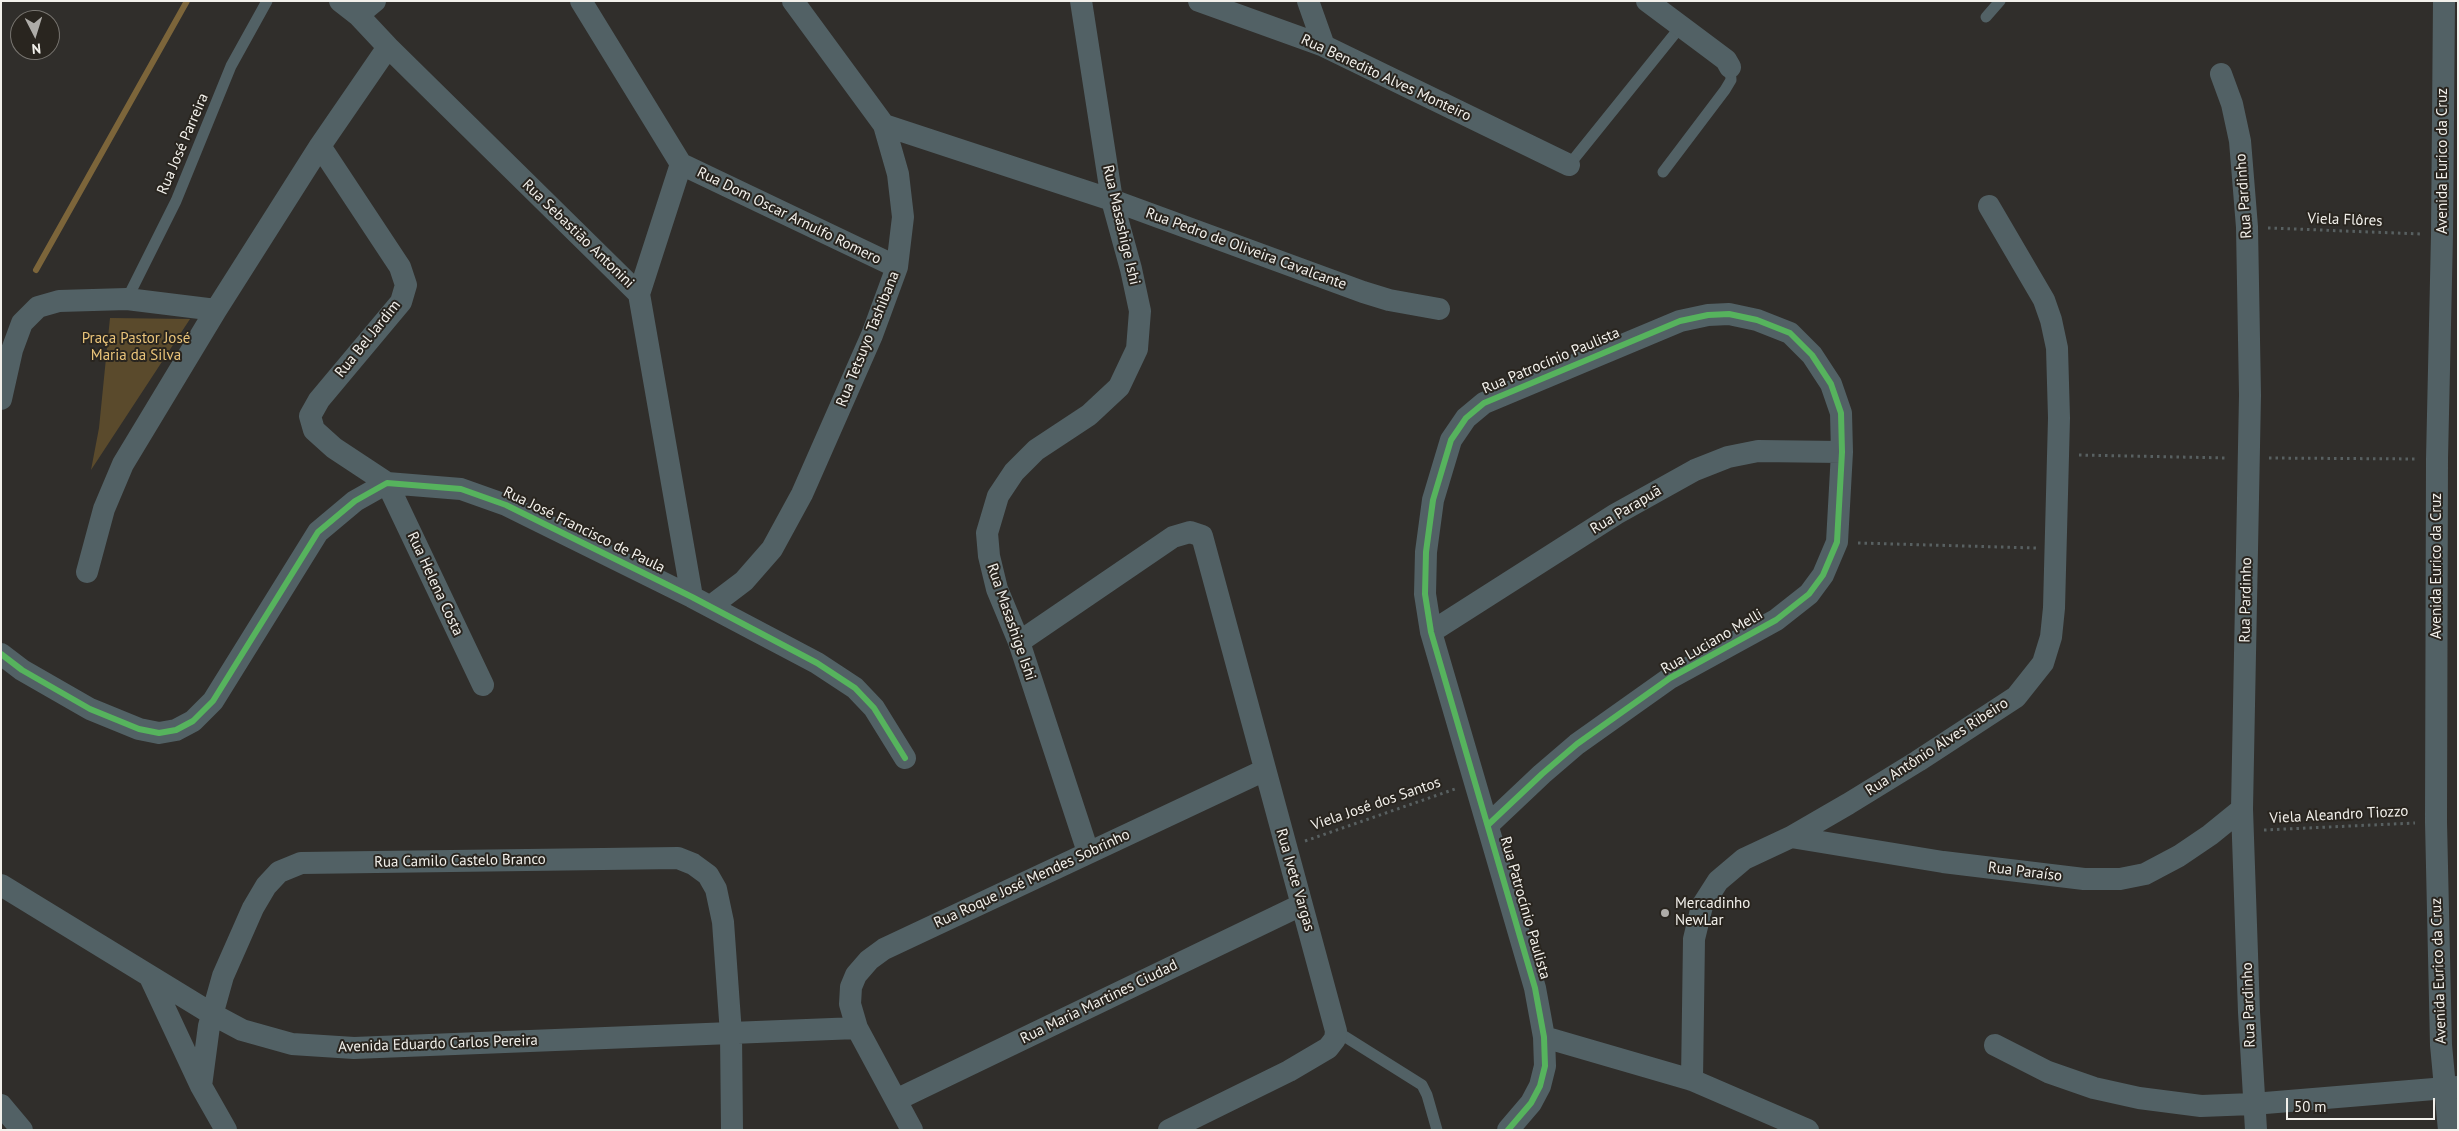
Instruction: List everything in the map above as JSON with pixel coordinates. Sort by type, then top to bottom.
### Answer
[{"type":"street","name":"Rua Sebastião Antonini","points":[[340,1],[367,8],[388,47],[639,294],[702,601]]},
{"type":"street","points":[[582,1],[681,164],[639,294]]},
{"type":"street","name":"Rua Tetsuyo Tashibana","points":[[702,601],[744,581],[772,549],[810,476],[872,335],[897,268],[903,217],[898,174],[884,125],[793,1]]},
{"type":"street","name":"Rua Masashige Ishi","points":[[1081,1],[1112,200],[1131,268],[1140,312],[1137,349],[1119,387],[1089,415],[1036,450],[1014,472],[998,496],[987,533],[988,556],[997,589],[1019,642],[1088,852]]},
{"type":"street","name":"Rua Benedito Alves Monteiro","points":[[1199,1],[1324,46],[1569,165]]},
{"type":"street","points":[[1308,1],[1324,46]]},
{"type":"street","points":[[1648,1],[1726,60],[1730,67]]},
{"type":"street","name":"Avenida Eurico da Cruz","points":[[2444,1],[2442,235],[2448,503],[2436,822],[2441,1045],[2451,1088],[2449,1130]]},
{"type":"street","points":[[87,572],[104,509],[123,464],[216,310],[320,146],[388,47]]},
{"type":"street","name":"Rua Pardinho","points":[[2222,74],[2232,104],[2240,141],[2247,227],[2250,413],[2242,820],[2253,1104],[2256,1130]]},
{"type":"street","name":"Rua Pedro de Oliveira Cavalcante","points":[[884,125],[1112,200],[1363,292],[1390,300],[1439,309]]},
{"type":"street","name":"Rua Bel Jardim","points":[[320,146],[400,267],[406,285],[401,302],[319,400],[310,416],[314,430],[334,448],[387,482]]},
{"type":"street","name":"Rua Dom Oscar Arnulfo Romero","points":[[681,164],[897,268]]},
{"type":"street","name":"Rua Antônio Alves Ribeiro","points":[[1692,1080],[1694,939],[1702,906],[1718,881],[1744,859],[1791,837],[1918,761],[2016,697],[2043,663],[2051,637],[2054,608],[2059,379],[2051,320],[2035,282],[1989,206]]},
{"type":"street","points":[[1,399],[12,350],[22,323],[38,307],[60,301],[127,300],[216,310]]},
{"type":"street","name":"Rua Patrocínio Paulista","points":[[1508,1130],[1531,1103],[1540,1086],[1545,1066],[1544,1037],[1535,988],[1431,632],[1425,594],[1426,552],[1433,500],[1451,440],[1466,418],[1484,403],[1680,321],[1708,315],[1728,314],[1757,320],[1790,333],[1812,355],[1831,384],[1841,413],[1842,452]]},
{"type":"street","name":"Rua Parapuã","points":[[1431,632],[1616,514],[1695,470],[1728,457],[1758,451],[1842,452]]},
{"type":"street","name":"Rua Luciano Melli","points":[[1488,825],[1577,744],[1670,678],[1776,620],[1808,594],[1823,575],[1837,542],[1842,452]]},
{"type":"street","points":[[1,654],[22,670],[90,709],[139,729],[159,734],[176,730],[193,721],[213,701],[318,532],[355,501],[387,482]]},
{"type":"street","name":"Rua José Francisco de Paula","points":[[387,482],[461,489],[506,505],[702,601],[817,663],[855,688],[874,708],[905,758]]},
{"type":"street","name":"Rua Helena Costa","points":[[387,482],[483,685]]},
{"type":"street","name":"Rua Ivete Vargas","points":[[1019,642],[1173,537],[1190,532],[1202,537],[1336,1031]]},
{"type":"street","name":"Rua Roque José Mendes Sobrinho","points":[[912,1130],[857,1028],[850,1004],[851,987],[856,975],[884,949],[1265,770]]},
{"type":"street","name":"Rua Paraíso","points":[[1791,837],[1942,862],[2084,878],[2120,879],[2145,874],[2178,856],[2210,835],[2242,820]]},
{"type":"street","name":"Rua Camilo Castelo Branco","points":[[201,1086],[212,1014],[223,976],[253,908],[266,886],[279,872],[301,863],[678,858],[693,864],[708,875],[716,889],[723,922],[731,1034],[732,1130]]},
{"type":"street","name":"Avenida Eduardo Carlos Pereira","points":[[1,884],[212,1014],[242,1030],[292,1044],[354,1048],[857,1028]]},
{"type":"street","name":"Rua Maria Martines Ciudad","points":[[896,1100],[1301,905]]},
{"type":"street","points":[[150,977],[201,1086],[226,1130]]},
{"type":"street","points":[[1169,1130],[1289,1070],[1328,1048],[1335,1039],[1336,1031]]},
{"type":"street","points":[[1544,1037],[1692,1080],[1808,1130]]},
{"type":"street","points":[[1995,1045],[2048,1072],[2094,1088],[2139,1098],[2201,1106],[2253,1104],[2451,1088]]},
{"type":"street","points":[[1,1105],[13,1124]]},
{"type":"lane","name":"Rua José Parreira","points":[[127,300],[176,201],[232,66],[267,1]]},
{"type":"lane","points":[[1986,17],[2000,1]]},
{"type":"lane","points":[[1569,165],[1681,26]]},
{"type":"lane","points":[[1663,172],[1725,90],[1731,80],[1730,67]]},
{"type":"lane","points":[[1336,1031],[1422,1085],[1427,1094],[1437,1130]]},
{"type":"path","points":[[1837,542],[2055,548]]},
{"type":"green space","name":"Praça Pastor José Maria da Silva","points":[[110,318],[190,319],[91,470],[99,428]]},
{"type":"waterway","points":[[36,270],[187,1]]},
{"type":"cycle path","points":[[1488,825],[1577,744],[1670,678],[1776,620],[1809,594],[1823,575],[1837,542],[1842,452],[1841,413],[1831,384],[1812,355],[1790,333],[1757,320],[1729,314],[1708,315],[1680,321],[1484,403],[1466,418],[1451,440],[1433,500],[1426,552],[1425,594],[1431,632],[1535,988],[1544,1037],[1545,1066],[1540,1086],[1531,1103],[1508,1130]]},
{"type":"cycle path","points":[[1,654],[22,670],[90,709],[139,729],[159,733],[176,730],[193,721],[213,701],[318,532],[355,501],[387,483],[461,489],[506,505],[692,597],[817,663],[855,688],[874,708],[905,758]]},
{"type":"place","name":"Mercadinho NewLar","points":[[1665,913]]}]
